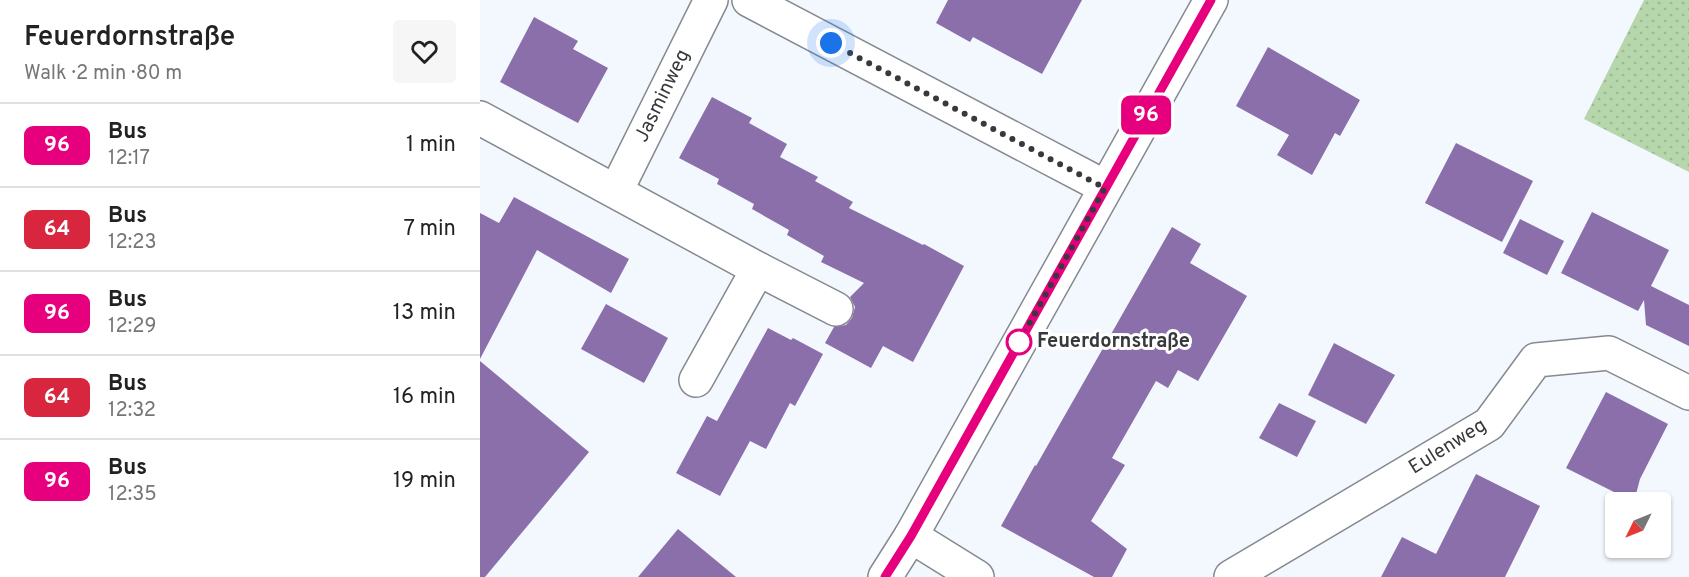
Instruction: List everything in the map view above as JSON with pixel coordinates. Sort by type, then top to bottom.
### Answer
[{"type":"street","name":"Jasminweg","points":[[616,191],[711,0]]},
{"type":"street","points":[[749,0],[1105,188]]},
{"type":"street","points":[[885,577],[911,536],[1211,0]]},
{"type":"street","points":[[480,118],[836,309]]},
{"type":"street","points":[[696,380],[758,269]]},
{"type":"street","name":"Eulenweg","points":[[1232,577],[1489,424],[1536,360],[1609,354],[1689,393]]},
{"type":"street","points":[[911,536],[977,577]]},
{"type":"green space","points":[[1644,0],[1689,0],[1689,172],[1584,119]]},
{"type":"building","points":[[948,0],[1082,0],[1042,74],[973,37],[970,42],[936,23]]},
{"type":"building","points":[[534,17],[578,41],[573,49],[608,68],[578,123],[500,82]]},
{"type":"building","points":[[1268,47],[1360,100],[1340,136],[1335,133],[1312,175],[1277,155],[1289,135],[1236,106]]},
{"type":"building","points":[[712,97],[752,118],[749,123],[787,144],[780,157],[818,177],[815,181],[853,202],[849,208],[964,266],[913,362],[883,346],[871,368],[825,343],[834,327],[846,325],[852,318],[855,307],[850,297],[864,283],[821,262],[824,256],[787,235],[789,230],[752,209],[754,204],[717,184],[719,179],[679,158]]},
{"type":"building","points":[[1456,143],[1533,181],[1502,242],[1425,203]]},
{"type":"building","points":[[514,197],[629,259],[611,293],[537,250],[480,359],[480,213],[499,223]]},
{"type":"building","points":[[1592,212],[1669,250],[1651,286],[1689,305],[1689,346],[1646,325],[1644,300],[1638,311],[1561,273]]},
{"type":"building","points":[[1520,219],[1564,241],[1547,275],[1503,253]]},
{"type":"building","points":[[1172,227],[1201,244],[1190,263],[1247,296],[1198,381],[1178,370],[1168,388],[1156,381],[1112,458],[1125,465],[1091,521],[1127,549],[1112,577],[1094,577],[1001,526]]},
{"type":"building","points":[[606,304],[668,338],[644,383],[581,349]]},
{"type":"building","points":[[768,328],[823,354],[795,406],[790,403],[766,449],[750,441],[720,496],[676,473],[707,416],[717,421]]},
{"type":"building","points":[[1334,343],[1395,375],[1366,424],[1308,395]]},
{"type":"building","points":[[480,361],[589,452],[485,577],[480,577]]},
{"type":"building","points":[[1606,392],[1668,424],[1640,479],[1637,492],[1614,492],[1566,468]]},
{"type":"building","points":[[1279,403],[1316,421],[1297,457],[1259,438]]},
{"type":"building","points":[[1476,474],[1540,506],[1505,577],[1381,577],[1402,537],[1436,554]]},
{"type":"building","points":[[678,529],[736,577],[638,577]]},
{"type":"bus line","name":"96","points":[[885,577],[911,536],[1211,0]]},
{"type":"place","name":"Feuerdornstraße","points":[[1019,342]]},
{"type":"route","points":[[831,43],[1105,188],[1018,344],[1019,342]]}]
